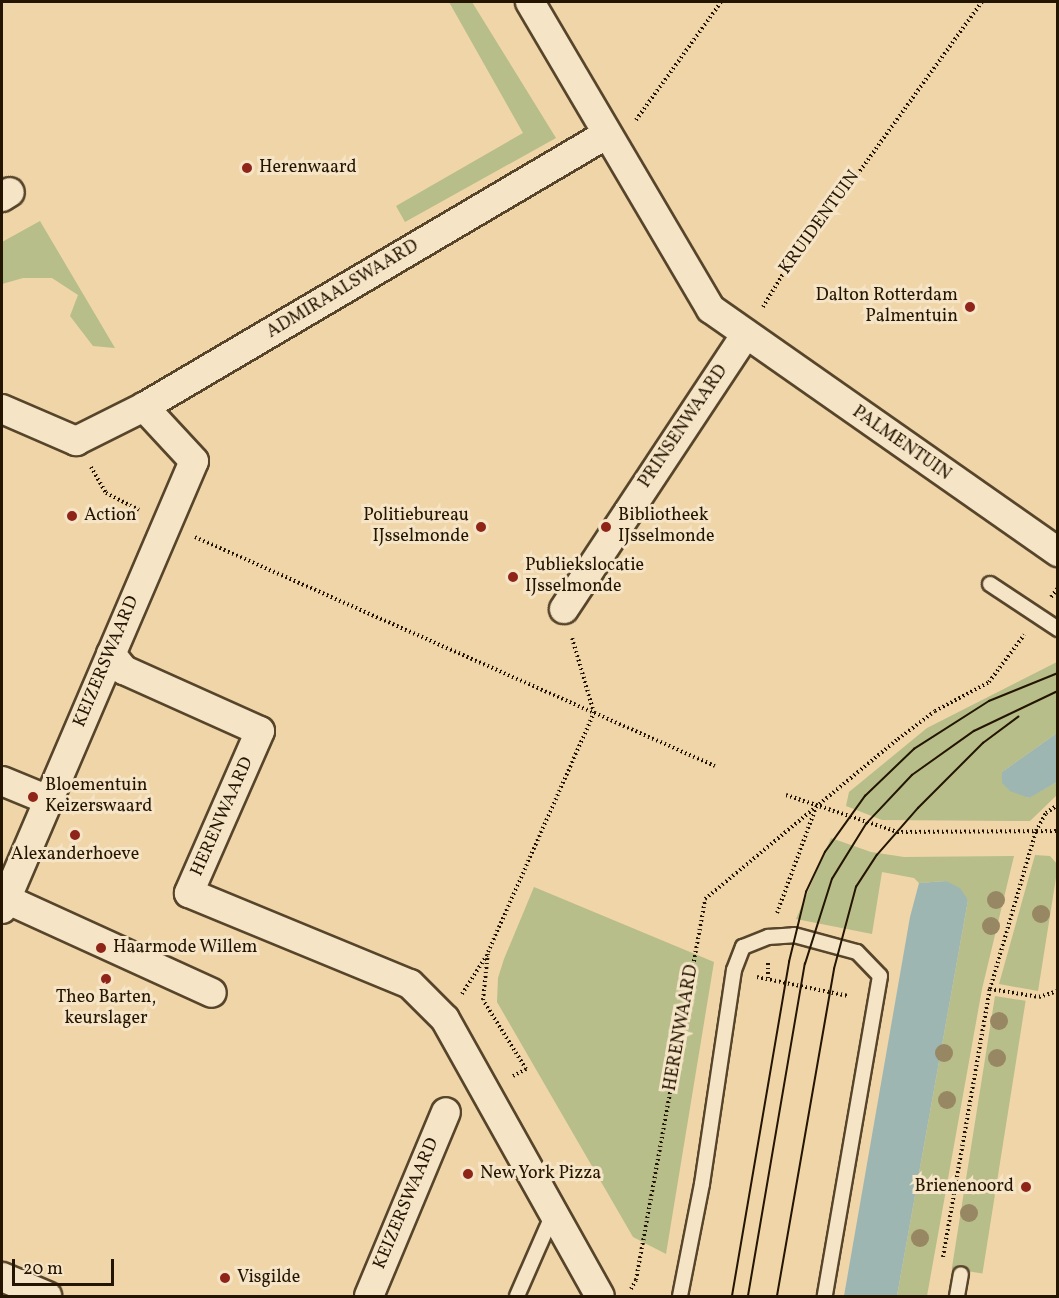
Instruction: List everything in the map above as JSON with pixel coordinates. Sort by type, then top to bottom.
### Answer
[{"type":"street","points":[[530,2],[711,309],[745,336]]},
{"type":"street","name":"ADMIRAALSWAARD","points":[[76,441],[144,407],[607,134]]},
{"type":"street","name":"PALMENTUIN","points":[[745,336],[1058,552]]},
{"type":"street","name":"PRINSENWAARD","points":[[564,609],[745,336]]},
{"type":"street","points":[[144,407],[194,461],[166,524]]},
{"type":"street","points":[[2,409],[76,441]]},
{"type":"street","name":"KEIZERSWAARD","points":[[166,524],[4,904],[212,993]]},
{"type":"street","name":"HERENWAARD","points":[[111,654],[124,670],[260,731],[189,893],[410,984],[445,1019],[600,1296]]},
{"type":"street","points":[[2,781],[48,800]]},
{"type":"street","name":"KEIZERSWAARD","points":[[369,1296],[446,1112]]},
{"type":"street","points":[[2,1277],[47,1296]]},
{"type":"lane","points":[[990,584],[1058,629]]},
{"type":"lane","points":[[680,1296],[702,1184],[734,970],[742,947],[768,937],[794,935],[840,944],[857,952],[880,976],[825,1296]]},
{"type":"lane","points":[[517,1296],[553,1214]]},
{"type":"lane","points":[[957,1296],[961,1274]]},
{"type":"path","points":[[607,134],[637,120],[721,2]]},
{"type":"path","name":"KRUIDENTUIN","points":[[745,336],[801,244],[831,211],[982,2]]},
{"type":"path","points":[[76,441],[106,493],[166,524],[716,766]]},
{"type":"path","name":"HERENWAARD","points":[[627,1296],[636,1280],[705,899],[935,711],[989,682],[1058,588]]},
{"type":"path","points":[[445,1019],[488,952],[594,713],[564,609]]},
{"type":"path","points":[[786,795],[897,832],[1058,831]]},
{"type":"path","points":[[942,1262],[990,989],[1036,831],[1046,813],[1058,806]]},
{"type":"path","points":[[768,980],[768,937],[817,807]]},
{"type":"path","points":[[734,970],[768,980],[848,996]]},
{"type":"path","points":[[990,989],[1039,997],[1058,991]]},
{"type":"green space","points":[[449,2],[472,2],[556,138],[405,222],[396,206],[523,133]]},
{"type":"green space","points":[[40,221],[115,348],[93,346],[70,316],[78,295],[52,278],[23,278],[2,284],[2,242]]},
{"type":"green space","points":[[1057,662],[1057,733],[1002,772],[1028,798],[1057,782],[1057,795],[1030,821],[882,820],[846,806],[849,792],[927,728]]},
{"type":"green space","points":[[831,838],[871,852],[904,857],[1014,856],[982,989],[927,1296],[897,1296],[968,900],[946,881],[919,883],[914,878],[882,872],[872,934],[796,919]]},
{"type":"green space","points":[[1035,855],[1050,856],[1058,865],[1038,991],[999,984]]},
{"type":"green space","points":[[534,887],[714,962],[666,1254],[633,1237],[497,1002],[498,978],[504,959]]},
{"type":"green space","points":[[995,996],[1026,1001],[982,1273],[952,1269]]},
{"type":"water","points":[[1057,733],[1057,782],[1029,798],[1010,791],[1002,783],[1002,772]]},
{"type":"water","points":[[946,881],[960,888],[968,900],[897,1296],[844,1296],[910,917],[919,883]]},
{"type":"tram line","points":[[732,1296],[789,962],[806,892],[825,852],[865,796],[914,749],[989,701],[1058,673]]},
{"type":"tram line","points":[[748,1296],[805,964],[832,879],[866,824],[912,775],[974,731],[1058,691]]},
{"type":"tram line","points":[[777,1296],[834,969],[856,887],[877,855],[918,808],[983,743],[1018,717]]},
{"type":"place","name":"Herenwaard","points":[[247,168]]},
{"type":"place","name":"Dalton Rotterdam Palmentuin","points":[[970,307]]},
{"type":"place","name":"Action","points":[[72,516]]},
{"type":"place","name":"Politiebureau IJsselmonde","points":[[481,527]]},
{"type":"place","name":"Bibliotheek IJsselmonde","points":[[606,527]]},
{"type":"place","name":"Publiekslocatie IJsselmonde","points":[[513,577]]},
{"type":"place","name":"Bloementuin Keizerswaard","points":[[33,797]]},
{"type":"place","name":"Alexanderhoeve","points":[[75,835]]},
{"type":"place","name":"Haarmode Willem","points":[[101,948]]},
{"type":"place","name":"Theo Barten, keurslager","points":[[106,979]]},
{"type":"place","name":"New York Pizza","points":[[468,1174]]},
{"type":"place","name":"Brienenoord","points":[[1026,1187]]},
{"type":"place","name":"Visgilde","points":[[225,1278]]}]
